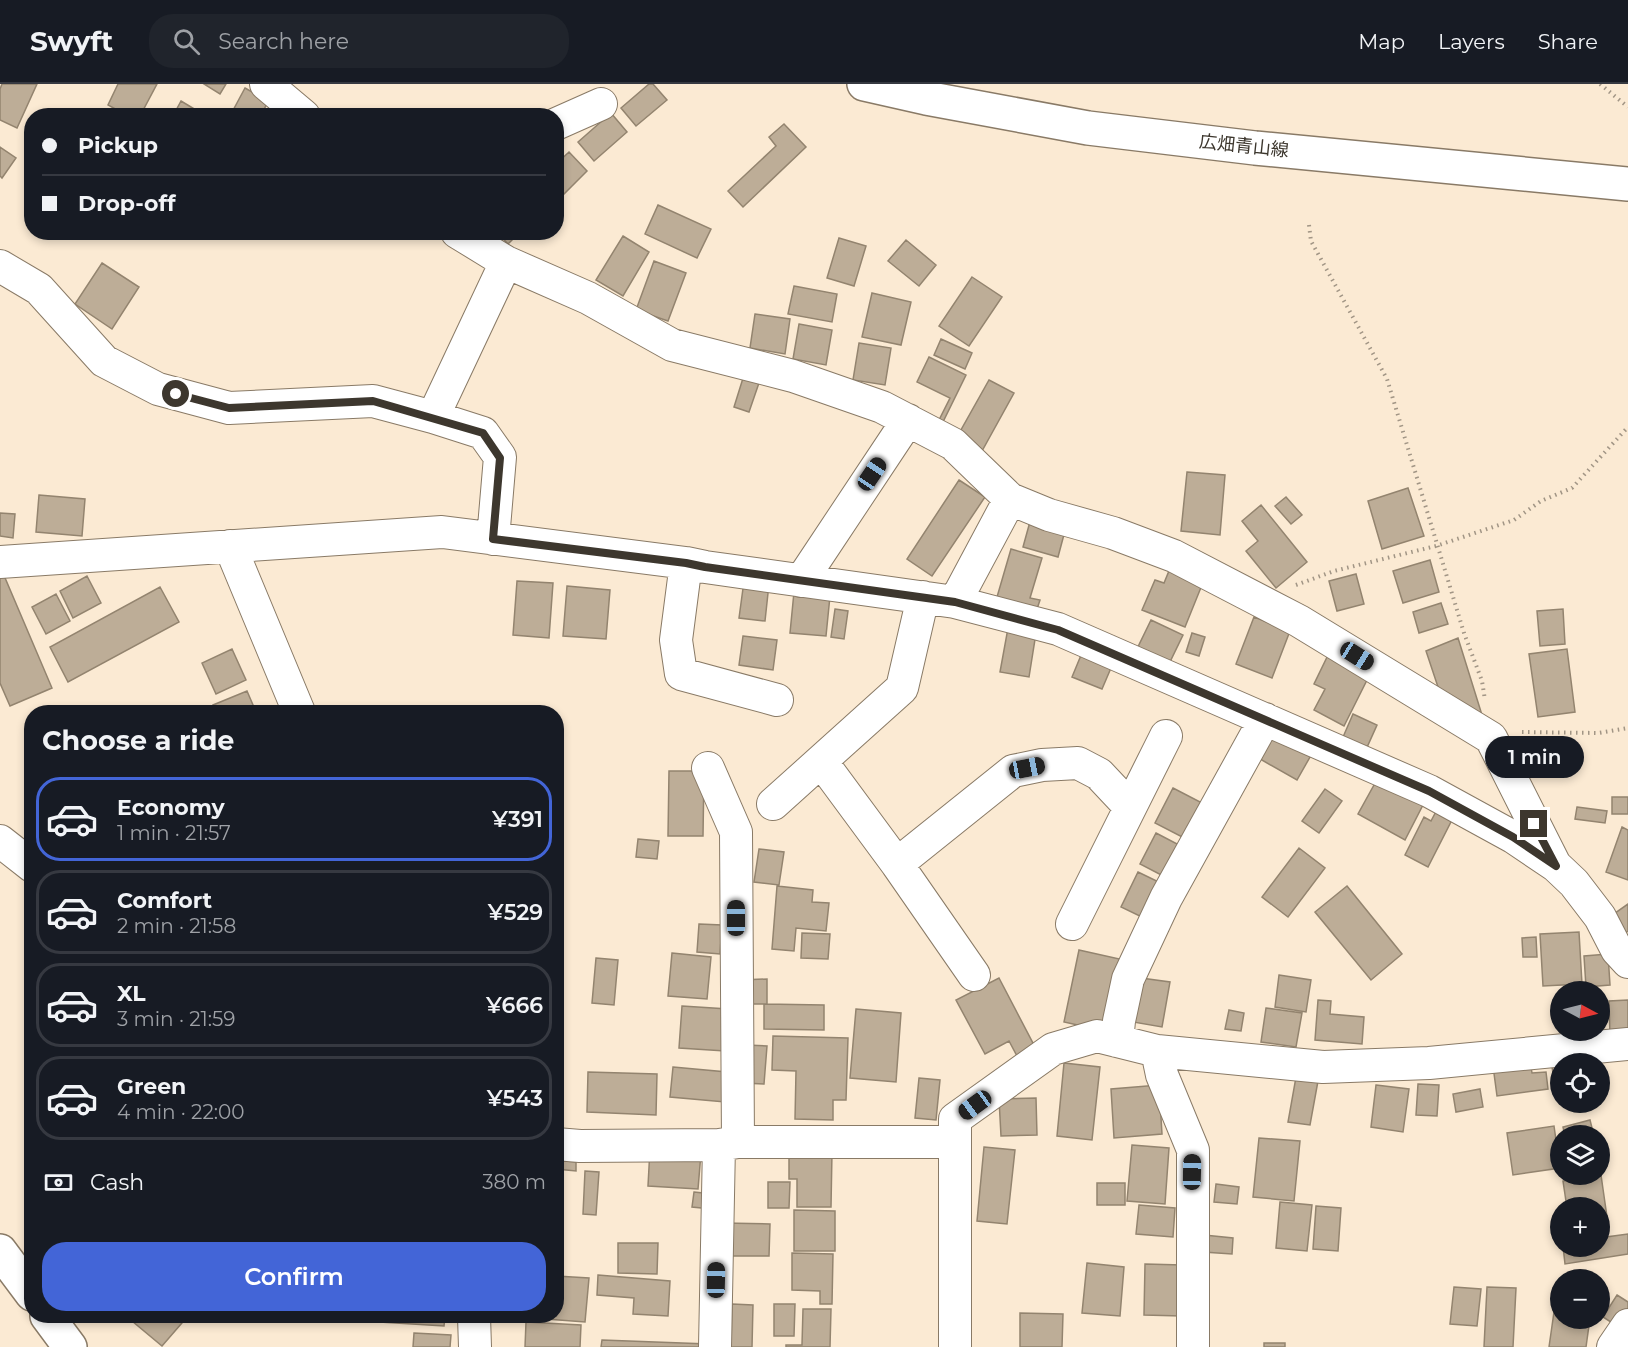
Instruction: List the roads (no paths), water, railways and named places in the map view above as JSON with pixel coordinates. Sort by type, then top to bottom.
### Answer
[{"type":"main road","name":"広畑青山線","points":[[864,84],[1088,128],[1255,148],[1628,184]]},
{"type":"main road","points":[[0,1251],[24,1283]]},
{"type":"main road","points":[[52,1323],[70,1347]]},
{"type":"street","points":[[266,84],[294,108]]},
{"type":"street","points":[[564,120],[601,104]]},
{"type":"street","points":[[470,240],[506,262],[588,298],[672,345],[793,376],[882,407],[952,444],[1010,499],[1049,515],[1113,534],[1174,556],[1299,621],[1491,738],[1556,866]]},
{"type":"street","points":[[433,417],[506,262]]},
{"type":"street","points":[[0,266],[39,289],[104,362],[158,389],[229,408],[373,401],[483,433],[500,458],[493,539]]},
{"type":"street","points":[[801,581],[908,420]]},
{"type":"street","points":[[955,602],[1010,499]]},
{"type":"street","points":[[0,562],[442,532],[686,563],[955,602],[1058,630],[1429,791],[1513,837],[1556,866],[1574,883],[1600,917],[1617,950],[1628,962]]},
{"type":"street","points":[[230,546],[296,705]]},
{"type":"street","points":[[686,563],[676,640],[681,674],[777,700]]},
{"type":"street","points":[[773,804],[902,688],[923,597]]},
{"type":"street","points":[[1117,1041],[1128,979],[1167,898],[1265,719]]},
{"type":"street","points":[[1072,924],[1166,736]]},
{"type":"street","points":[[821,761],[897,864],[974,975]]},
{"type":"street","points":[[897,864],[1013,771],[1042,765],[1078,763],[1099,774],[1130,807]]},
{"type":"street","points":[[708,768],[736,832],[728,1143],[715,1347]]},
{"type":"street","points":[[0,841],[24,860]]},
{"type":"street","points":[[955,1347],[956,1119],[1053,1049],[1097,1036],[1157,1051],[1323,1067],[1429,1063],[1628,1044]]},
{"type":"street","points":[[1157,1051],[1162,1075],[1192,1150],[1193,1347]]},
{"type":"street","points":[[564,1145],[956,1142]]},
{"type":"street","points":[[474,1323],[475,1347]]},
{"type":"street","points":[[1613,1347],[1628,1325]]}]
